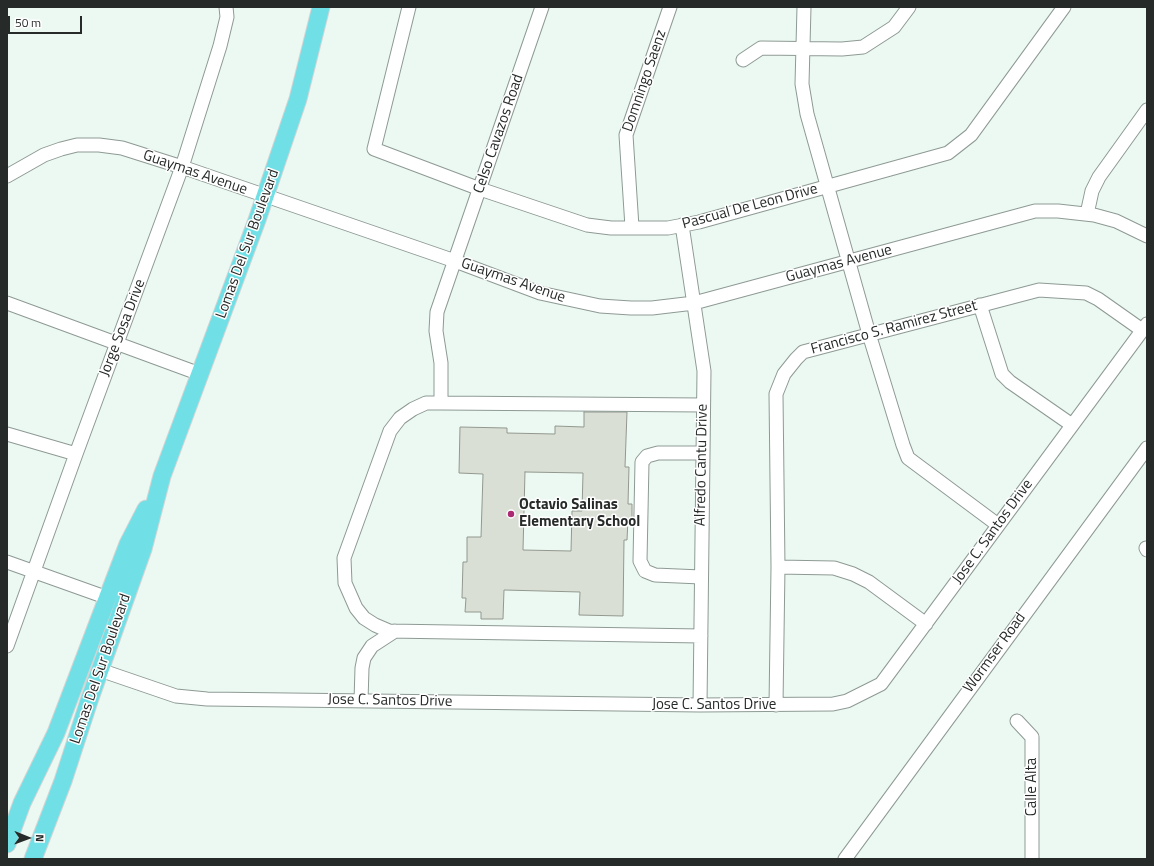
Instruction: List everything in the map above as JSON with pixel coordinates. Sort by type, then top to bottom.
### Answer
[{"type":"main road","name":"Lomas Del Sur Boulevard","points":[[33,859],[63,781],[100,670],[143,549],[162,476],[265,197],[298,99],[321,7]]},
{"type":"main road","name":"Lomas Del Sur Boulevard","points":[[7,844],[22,803],[56,733],[128,544],[162,476]]},
{"type":"main road","points":[[100,670],[94,666],[94,658],[128,567],[130,555],[128,544]]},
{"type":"street","name":"Jorge Sosa Drive","points":[[7,646],[182,167],[220,46],[227,17],[226,7]]},
{"type":"street","name":"Pascual De Leon Drive","points":[[409,7],[374,149],[480,189],[587,225],[611,228],[668,228],[682,225],[827,187],[948,153],[959,146],[971,135],[1064,7]]},
{"type":"street","name":"Celso Cavazos Road","points":[[441,403],[442,363],[438,345],[436,321],[441,301],[542,7]]},
{"type":"street","name":"Domningo Saenz","points":[[632,227],[626,135],[670,7]]},
{"type":"street","points":[[804,7],[802,84],[807,114],[848,261],[908,458],[998,525]]},
{"type":"street","points":[[743,60],[761,48],[842,49],[863,47],[894,27],[909,7]]},
{"type":"street","points":[[1087,214],[1092,191],[1098,177],[1147,110]]},
{"type":"street","name":"Guaymas Avenue","points":[[7,176],[44,155],[61,148],[77,145],[99,145],[122,148],[182,167],[265,197],[455,261],[540,293],[571,301],[600,306],[638,308],[694,303],[1035,211],[1058,211],[1087,214],[1116,221],[1147,236]]},
{"type":"street","name":"Alfredo Cantu Drive","points":[[682,225],[704,371],[700,705]]},
{"type":"street","name":"Francisco S. Ramirez Street","points":[[776,705],[778,567],[776,394],[779,383],[790,365],[803,352],[1039,290],[1086,293],[1145,327]]},
{"type":"street","points":[[7,303],[200,374]]},
{"type":"street","points":[[980,305],[1002,374],[1010,382],[1072,425]]},
{"type":"street","name":"Jose C. Santos Drive","points":[[100,670],[176,696],[207,699],[776,705],[833,704],[862,695],[881,684],[1145,327]]},
{"type":"street","points":[[700,636],[395,631],[375,625],[364,618],[356,608],[345,583],[344,558],[390,431],[400,418],[413,409],[426,404],[441,403],[703,404]]},
{"type":"street","points":[[7,434],[76,454]]},
{"type":"street","name":"Wormser Road","points":[[845,859],[1147,448]]},
{"type":"street","points":[[701,577],[655,575],[645,571],[640,561],[642,462],[647,456],[658,453],[703,453]]},
{"type":"street","points":[[7,562],[108,598]]},
{"type":"street","points":[[778,567],[834,568],[853,574],[869,582],[926,624]]},
{"type":"street","points":[[362,701],[362,668],[364,658],[372,646],[395,631]]},
{"type":"street","name":"Calle Alta","points":[[1017,722],[1032,737],[1032,859]]},
{"type":"building","points":[[584,412],[627,412],[625,467],[629,467],[628,504],[632,504],[632,519],[628,519],[627,540],[624,540],[623,616],[579,615],[580,592],[504,590],[503,619],[481,619],[481,612],[465,612],[466,598],[462,598],[463,562],[467,562],[467,537],[481,537],[483,474],[459,473],[460,427],[507,428],[507,433],[555,434],[555,426],[584,427]],"holes":[[[525,472],[583,473],[582,511],[572,511],[571,551],[523,550]]]},
{"type":"place","name":"Octavio Salinas Elementary School","points":[[511,514]]}]
